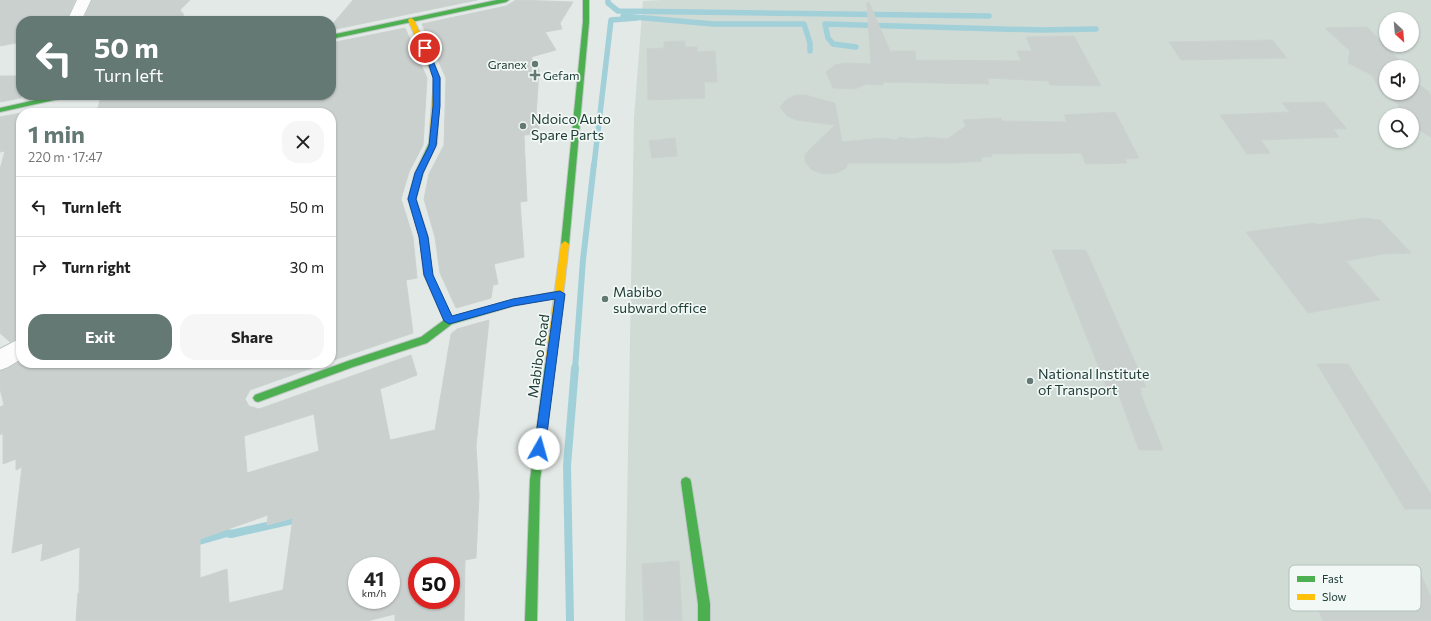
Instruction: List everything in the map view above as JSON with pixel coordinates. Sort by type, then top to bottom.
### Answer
[{"type":"street","points":[[76,16],[84,0]]},
{"type":"street","points":[[336,36],[506,0]]},
{"type":"street","name":"Mabibo Road","points":[[531,621],[535,480],[560,294],[586,22],[586,0]]},
{"type":"street","points":[[411,20],[437,78],[433,146],[419,173],[412,199],[424,237],[428,275],[449,321]]},
{"type":"street","points":[[0,110],[31,100]]},
{"type":"street","points":[[258,398],[351,364],[424,340],[449,321],[513,303],[560,294]]},
{"type":"street","points":[[0,361],[16,350]]},
{"type":"street","points":[[686,482],[704,596],[704,621]]},
{"type":"shaded area","name":"National Institute of Transport","points":[[1431,0],[1431,621],[625,621],[634,118],[643,1]]},
{"type":"building","points":[[0,0],[75,0],[68,16],[16,16],[16,43],[0,46]]},
{"type":"building","points":[[92,0],[190,0],[180,10],[184,15],[182,16],[85,16]]},
{"type":"building","points":[[353,0],[477,0],[336,29],[336,20]]},
{"type":"building","points":[[516,0],[573,2],[560,23],[562,29],[545,32],[556,50],[531,57],[539,70],[536,116],[539,116],[539,134],[524,135],[527,201],[520,202],[524,257],[494,264],[498,284],[493,285],[491,298],[456,308],[440,273],[435,237],[424,199],[429,174],[444,145],[446,78],[422,24],[506,6]]},
{"type":"building","points":[[869,2],[890,51],[915,51],[916,60],[1021,61],[1017,51],[1032,51],[1026,37],[1074,36],[1101,86],[1050,85],[1048,81],[987,78],[989,84],[883,82],[883,85],[867,84],[855,89],[833,88],[826,72],[835,65],[844,63],[871,64],[867,3]]},
{"type":"building","points":[[1367,27],[1379,39],[1379,52],[1391,52],[1399,60],[1379,60],[1379,89],[1372,75],[1348,63],[1350,51],[1325,28]]},
{"type":"building","points":[[405,28],[427,78],[423,145],[409,172],[401,199],[413,237],[417,278],[406,280],[413,333],[336,359],[336,108],[98,108],[100,100],[336,100],[336,42]]},
{"type":"building","points":[[1272,40],[1287,58],[1181,60],[1169,42]]},
{"type":"building","points":[[685,41],[685,47],[697,47],[697,52],[715,51],[717,82],[704,82],[705,98],[648,100],[647,49],[664,48],[664,42]]},
{"type":"building","points":[[0,76],[16,76],[16,99],[0,102]]},
{"type":"building","points":[[1419,84],[1429,92],[1431,97],[1431,137],[1419,130],[1419,108],[1398,108],[1398,104],[1393,100],[1419,100]]},
{"type":"building","points":[[796,95],[805,95],[835,103],[842,142],[882,138],[897,140],[899,137],[912,139],[926,137],[947,139],[966,126],[963,120],[1001,118],[1002,121],[1067,122],[1064,115],[1115,112],[1139,158],[1125,159],[1127,163],[1086,164],[1081,153],[991,154],[992,157],[981,157],[982,161],[956,163],[848,163],[846,168],[837,173],[824,174],[812,170],[805,162],[805,154],[835,125],[796,120],[787,116],[780,107],[787,99]]},
{"type":"building","points":[[1324,102],[1347,129],[1333,129],[1339,137],[1261,140],[1270,153],[1247,154],[1220,115],[1290,112],[1282,103]]},
{"type":"building","points":[[16,114],[16,339],[10,342],[0,333],[0,169],[5,151],[0,152],[0,117]]},
{"type":"building","points":[[675,138],[677,156],[652,158],[649,141]]},
{"type":"building","points":[[1365,218],[1380,220],[1411,253],[1383,254],[1346,261],[1380,300],[1308,313],[1246,232],[1315,223],[1317,225]]},
{"type":"building","points":[[1052,250],[1086,250],[1146,387],[1140,387],[1142,392],[1140,392],[1163,450],[1139,450],[1118,393],[1109,393]]},
{"type":"building","points":[[489,320],[476,446],[479,496],[476,558],[465,560],[464,621],[395,621],[395,614],[367,621],[76,621],[79,593],[80,547],[41,561],[43,543],[12,553],[22,467],[16,470],[16,459],[3,464],[3,433],[0,435],[0,407],[4,405],[0,389],[0,371],[16,363],[16,368],[312,368],[250,390],[245,399],[249,406],[259,409],[411,355],[417,375],[380,389],[390,440],[435,430],[451,334],[457,329]],"holes":[[[314,414],[319,451],[247,473],[244,436]],[[268,515],[267,525],[293,518],[283,590],[229,603],[227,569],[200,578],[200,539]]]},
{"type":"building","points":[[1317,364],[1348,364],[1431,494],[1431,509],[1405,509]]},
{"type":"building","points":[[679,561],[682,621],[644,621],[642,564]]},
{"type":"building","points":[[1421,575],[1431,597],[1431,621],[1323,621],[1319,611],[1421,611]]},
{"type":"waterway","points":[[608,0],[608,3],[618,11],[989,16]]},
{"type":"waterway","points":[[594,165],[611,20],[637,18],[623,16],[713,24],[804,24],[810,43],[810,51]]},
{"type":"waterway","points":[[856,47],[833,44],[828,38],[825,24],[1040,30],[1096,29]]},
{"type":"waterway","points":[[575,369],[583,260],[594,164]]},
{"type":"waterway","points":[[0,207],[16,204]]},
{"type":"waterway","points":[[570,621],[567,466],[575,368]]},
{"type":"waterway","points":[[192,543],[227,533],[231,534],[302,518]]},
{"type":"traffic: fast","points":[[336,36],[506,0]]},
{"type":"traffic: fast","points":[[565,244],[586,22],[586,0]]},
{"type":"traffic: fast","points":[[0,110],[45,100]]},
{"type":"traffic: fast","points":[[433,143],[419,173],[412,199],[424,237],[428,275],[449,321]]},
{"type":"traffic: fast","points":[[258,398],[351,364],[424,340],[449,321],[513,303],[560,294]]},
{"type":"traffic: fast","points":[[531,621],[535,480],[550,365]]},
{"type":"traffic: fast","points":[[686,482],[704,604],[704,621]]},
{"type":"traffic: slow","points":[[411,20],[437,78],[433,143]]},
{"type":"traffic: slow","points":[[550,365],[565,244]]},
{"type":"place","name":"Granex","points":[[535,64]]},
{"type":"place","name":"Gefam","points":[[535,75]]},
{"type":"place","name":"Ndoico Auto Spare Parts","points":[[523,126]]},
{"type":"place","name":"Mabibo subward office","points":[[605,299]]},
{"type":"place","name":"National Institute of Transport","points":[[1030,381]]},
{"type":"route","points":[[425,48],[437,78],[433,146],[419,173],[412,199],[424,237],[428,275],[449,321],[475,312],[560,294],[539,449]]}]
